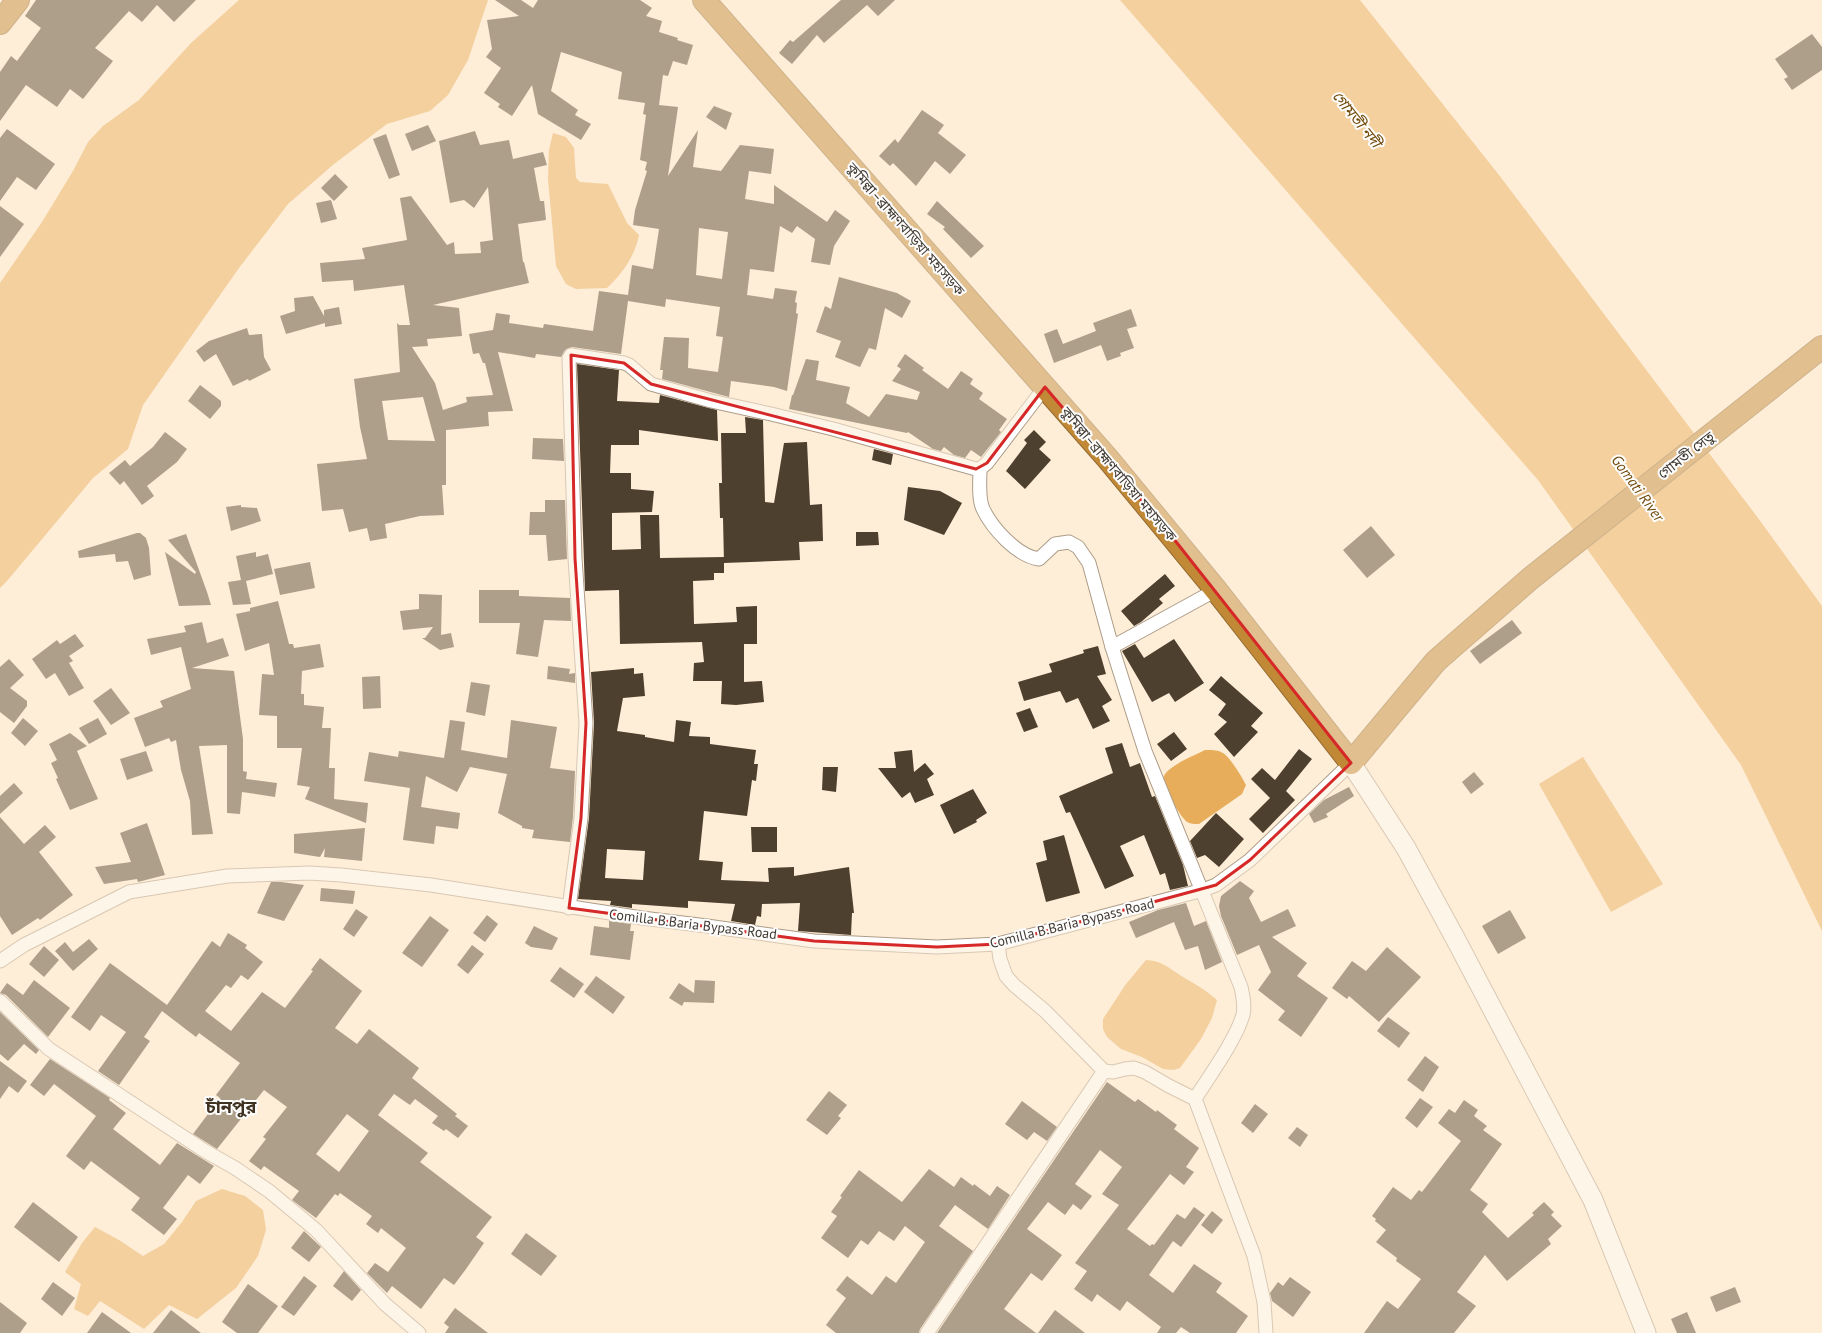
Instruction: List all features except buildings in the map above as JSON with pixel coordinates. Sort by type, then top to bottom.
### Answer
[{"type":"highway","points":[[0,23],[18,0]]},
{"type":"highway","name":"কুমিল্লা–ব্রাহ্মণবাড়িয়া মহাসড়ক","points":[[704,0],[1108,460],[1216,590],[1351,763]]},
{"type":"highway","name":"গোমতী সেতু","points":[[1351,763],[1436,662],[1530,578],[1822,347]]},
{"type":"street","points":[[569,908],[581,818],[586,722],[576,558],[569,358],[571,356],[624,363],[629,365],[651,384],[712,401],[833,429],[970,468],[980,469],[987,463],[1044,387]]},
{"type":"street","points":[[980,469],[983,508],[996,529],[1019,551],[1031,558],[1039,559],[1055,544],[1069,542],[1078,547],[1089,563],[1112,647],[1145,751],[1203,890],[1241,987],[1244,1000],[1243,1014],[1235,1031],[1195,1098]]},
{"type":"street","points":[[1112,647],[1216,590]]},
{"type":"street","points":[[1351,763],[1406,848],[1593,1200],[1646,1333]]},
{"type":"street","name":"Comilla B.Baria Bypass Road","points":[[0,961],[31,941],[129,892],[226,876],[309,873],[432,886],[569,908],[814,941],[937,947],[998,944],[1203,890],[1216,885],[1250,860],[1351,763]]},
{"type":"street","points":[[998,944],[1000,959],[1006,976],[1014,985],[1045,1011],[1104,1071],[1113,1072],[1134,1068],[1145,1072],[1169,1086],[1195,1098],[1254,1256],[1264,1302],[1266,1333]]},
{"type":"street","points":[[0,1001],[49,1049],[205,1151],[269,1190],[316,1230],[385,1304],[419,1333]]},
{"type":"street","points":[[927,1333],[1104,1071]]},
{"type":"highlighted area","points":[[571,355],[624,363],[651,384],[976,469],[987,463],[1045,387],[1162,524],[1351,763],[1250,860],[1216,885],[998,944],[937,947],[814,941],[569,908],[581,818],[586,723],[575,558]]},
{"type":"water","points":[[239,0],[488,0],[468,60],[448,95],[430,111],[387,124],[334,164],[288,204],[239,268],[143,405],[128,449],[93,478],[0,588],[0,283],[42,222],[73,171],[88,142],[103,126],[139,100],[191,43]]},
{"type":"water","points":[[1120,0],[1360,0],[1499,175],[1758,518],[1822,606],[1822,931],[1741,765],[1538,480]]},
{"type":"water","points":[[553,133],[566,137],[574,148],[576,178],[580,182],[608,184],[627,223],[639,235],[637,243],[627,264],[618,277],[607,288],[576,289],[566,284],[556,266],[548,179],[549,150]]},
{"type":"water","points":[[1205,750],[1218,751],[1228,757],[1246,785],[1242,794],[1199,824],[1191,824],[1184,819],[1168,793],[1165,786],[1164,776],[1171,768]]},
{"type":"water","points":[[1583,757],[1663,884],[1611,912],[1539,784]]},
{"type":"water","points":[[1146,960],[1151,960],[1165,966],[1200,987],[1217,1000],[1212,1018],[1201,1039],[1180,1068],[1174,1070],[1163,1069],[1142,1057],[1121,1049],[1107,1037],[1103,1029],[1103,1019],[1126,984]]},
{"type":"water","points":[[222,1189],[245,1196],[263,1210],[266,1230],[258,1256],[236,1288],[197,1319],[169,1305],[144,1329],[100,1301],[88,1316],[74,1309],[81,1284],[65,1272],[82,1243],[95,1227],[119,1240],[143,1256],[164,1244],[182,1222],[196,1201]]},
{"type":"district","name":"চাঁনপুর","points":[[231,1106]]},
{"type":"water label","name":"গোমতী নদী","points":[[1357,119]]},
{"type":"water label","name":"Gomati River","points":[[1638,488]]}]
